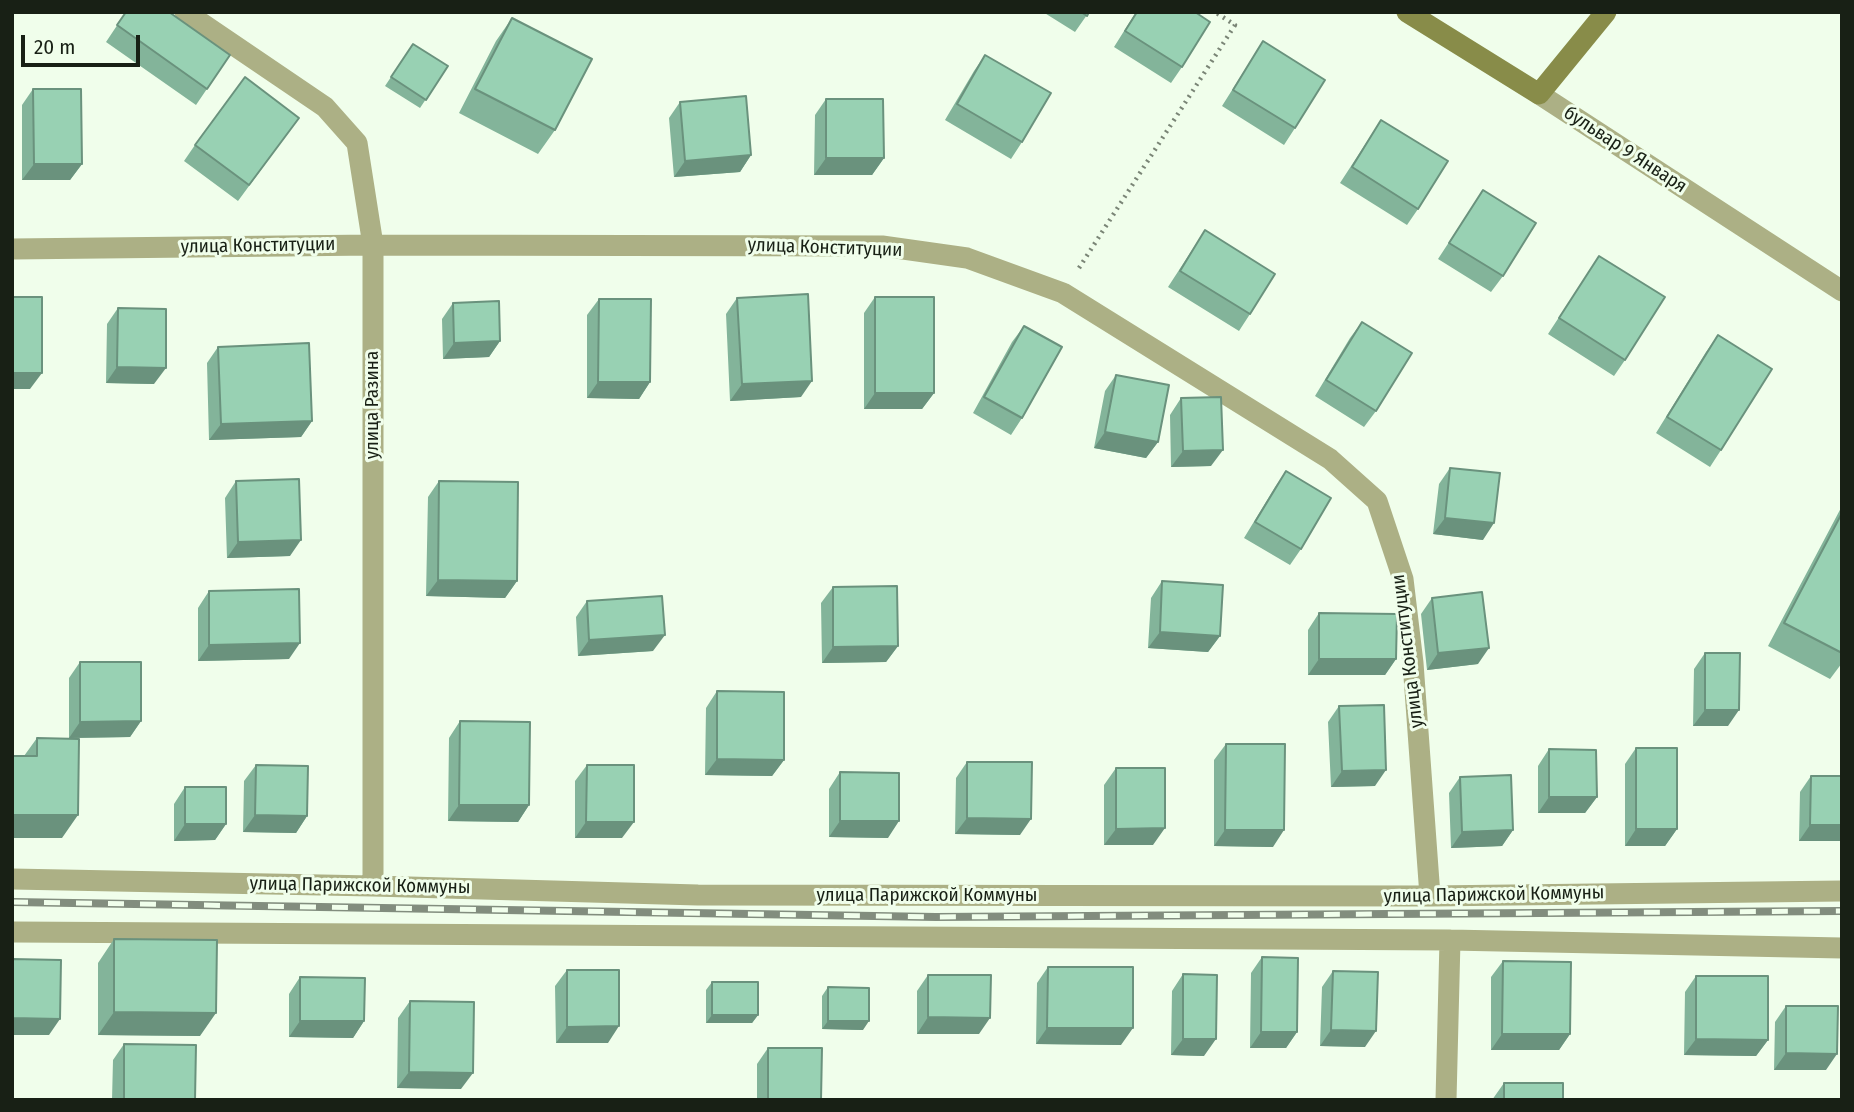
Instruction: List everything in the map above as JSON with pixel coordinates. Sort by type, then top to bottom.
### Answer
[{"type":"main road","name":"бульвар 9 Января","points":[[1407,12],[1539,94]]},
{"type":"main road","points":[[1539,94],[1606,12]]},
{"type":"street","name":"улица Разина","points":[[185,12],[326,107],[358,144],[373,244],[373,886]]},
{"type":"street","name":"бульвар 9 Января","points":[[1539,94],[1842,291]]},
{"type":"street","name":"улица Конституции","points":[[12,249],[373,244],[882,246],[967,258],[1063,292],[1329,459],[1377,501],[1403,579],[1413,663],[1430,896]]},
{"type":"street","name":"улица Парижской Коммуны","points":[[12,879],[698,895],[1430,896],[1842,891]]},
{"type":"street","name":"улица Парижской Коммуны","points":[[12,932],[1450,940],[1842,948]]},
{"type":"street","points":[[1446,1100],[1450,940]]},
{"type":"path","points":[[1063,292],[1235,25],[1215,12]]},
{"type":"building","points":[[126,12],[169,12],[230,55],[207,89],[117,25]]},
{"type":"building","points":[[1137,12],[1195,12],[1210,22],[1182,67],[1125,31]]},
{"type":"building","points":[[512,18],[592,59],[555,130],[475,89]]},
{"type":"building","points":[[1263,41],[1325,80],[1295,128],[1233,90]]},
{"type":"building","points":[[413,44],[448,66],[426,100],[391,77]]},
{"type":"building","points":[[985,55],[1051,93],[1022,142],[957,104]]},
{"type":"building","points":[[245,77],[299,118],[249,185],[195,145]]},
{"type":"building","points":[[33,89],[81,89],[82,164],[34,164]]},
{"type":"building","points":[[746,96],[751,155],[685,161],[680,102]]},
{"type":"building","points":[[826,99],[883,99],[884,158],[826,158]]},
{"type":"building","points":[[1381,120],[1448,161],[1418,209],[1352,167]]},
{"type":"building","points":[[1483,190],[1536,223],[1503,276],[1449,243]]},
{"type":"building","points":[[1205,230],[1275,274],[1250,314],[1180,271]]},
{"type":"building","points":[[1599,256],[1665,297],[1625,360],[1559,318]]},
{"type":"building","points":[[808,294],[812,381],[742,384],[737,298]]},
{"type":"building","points":[[12,297],[42,297],[42,373],[12,373]]},
{"type":"building","points":[[875,297],[934,297],[934,393],[875,393]]},
{"type":"building","points":[[599,299],[651,299],[650,382],[598,382]]},
{"type":"building","points":[[499,301],[500,341],[454,343],[453,303]]},
{"type":"building","points":[[118,308],[166,309],[166,368],[117,367]]},
{"type":"building","points":[[1362,322],[1412,353],[1376,411],[1326,380]]},
{"type":"building","points":[[1024,326],[1062,347],[1022,418],[984,397]]},
{"type":"building","points":[[1718,335],[1772,369],[1721,450],[1667,417]]},
{"type":"building","points":[[309,343],[312,421],[221,424],[218,347]]},
{"type":"building","points":[[1116,375],[1169,385],[1158,442],[1105,432]]},
{"type":"building","points":[[1221,397],[1223,450],[1183,451],[1181,398]]},
{"type":"building","points":[[1450,468],[1500,473],[1494,523],[1445,518]]},
{"type":"building","points":[[1286,471],[1331,498],[1301,549],[1255,522]]},
{"type":"building","points":[[299,479],[301,540],[238,542],[236,481]]},
{"type":"building","points":[[439,481],[518,482],[517,581],[438,580]]},
{"type":"building","points":[[1842,513],[1842,653],[1784,623]]},
{"type":"building","points":[[1162,581],[1223,585],[1220,636],[1160,632]]},
{"type":"building","points":[[897,586],[898,646],[833,647],[833,587]]},
{"type":"building","points":[[299,589],[300,643],[209,645],[209,591]]},
{"type":"building","points":[[1482,592],[1489,648],[1438,653],[1432,598]]},
{"type":"building","points":[[662,596],[665,635],[589,640],[587,601]]},
{"type":"building","points":[[1319,613],[1397,614],[1396,659],[1319,659]]},
{"type":"building","points":[[1705,653],[1740,653],[1739,710],[1705,710]]},
{"type":"building","points":[[80,662],[141,662],[141,721],[80,722]]},
{"type":"building","points":[[717,691],[784,692],[784,760],[717,759]]},
{"type":"building","points":[[1384,705],[1386,770],[1342,771],[1339,706]]},
{"type":"building","points":[[460,721],[530,722],[529,805],[459,805]]},
{"type":"building","points":[[37,738],[79,739],[78,815],[12,815],[12,756],[37,756]]},
{"type":"building","points":[[1226,744],[1285,744],[1284,830],[1225,830]]},
{"type":"building","points":[[1636,748],[1677,748],[1677,829],[1636,829]]},
{"type":"building","points":[[1549,749],[1596,750],[1597,797],[1549,797]]},
{"type":"building","points":[[967,762],[1032,762],[1031,819],[967,818]]},
{"type":"building","points":[[256,765],[308,766],[307,816],[255,815]]},
{"type":"building","points":[[587,765],[634,765],[634,822],[586,822]]},
{"type":"building","points":[[1116,768],[1165,768],[1165,828],[1116,829]]},
{"type":"building","points":[[840,772],[899,773],[899,821],[840,821]]},
{"type":"building","points":[[1511,775],[1513,830],[1462,832],[1460,777]]},
{"type":"building","points":[[1811,776],[1842,776],[1842,825],[1810,825]]},
{"type":"building","points":[[185,787],[226,787],[226,824],[185,824]]},
{"type":"building","points":[[114,939],[217,940],[216,1013],[114,1012]]},
{"type":"building","points":[[1262,957],[1298,958],[1297,1032],[1261,1032]]},
{"type":"building","points":[[12,959],[61,960],[60,1019],[12,1018]]},
{"type":"building","points":[[1503,961],[1571,962],[1570,1034],[1502,1034]]},
{"type":"building","points":[[1048,967],[1133,967],[1133,1028],[1047,1028]]},
{"type":"building","points":[[567,970],[619,970],[619,1026],[567,1027]]},
{"type":"building","points":[[1333,971],[1378,972],[1376,1031],[1331,1030]]},
{"type":"building","points":[[1183,974],[1217,975],[1216,1039],[1183,1039]]},
{"type":"building","points":[[928,975],[991,975],[990,1018],[928,1017]]},
{"type":"building","points":[[1696,976],[1768,976],[1768,1040],[1696,1039]]},
{"type":"building","points":[[300,977],[365,978],[364,1021],[300,1021]]},
{"type":"building","points":[[712,982],[758,982],[758,1015],[712,1015]]},
{"type":"building","points":[[828,987],[869,988],[869,1021],[828,1021]]},
{"type":"building","points":[[410,1001],[474,1002],[473,1073],[409,1072]]},
{"type":"building","points":[[1786,1006],[1838,1006],[1837,1054],[1786,1053]]},
{"type":"building","points":[[124,1044],[196,1045],[195,1100],[124,1100]]},
{"type":"building","points":[[768,1048],[822,1048],[821,1100],[768,1100]]},
{"type":"building","points":[[1504,1083],[1563,1083],[1563,1100],[1504,1100]]},
{"type":"railway","points":[[12,902],[936,917],[1842,911]]}]
